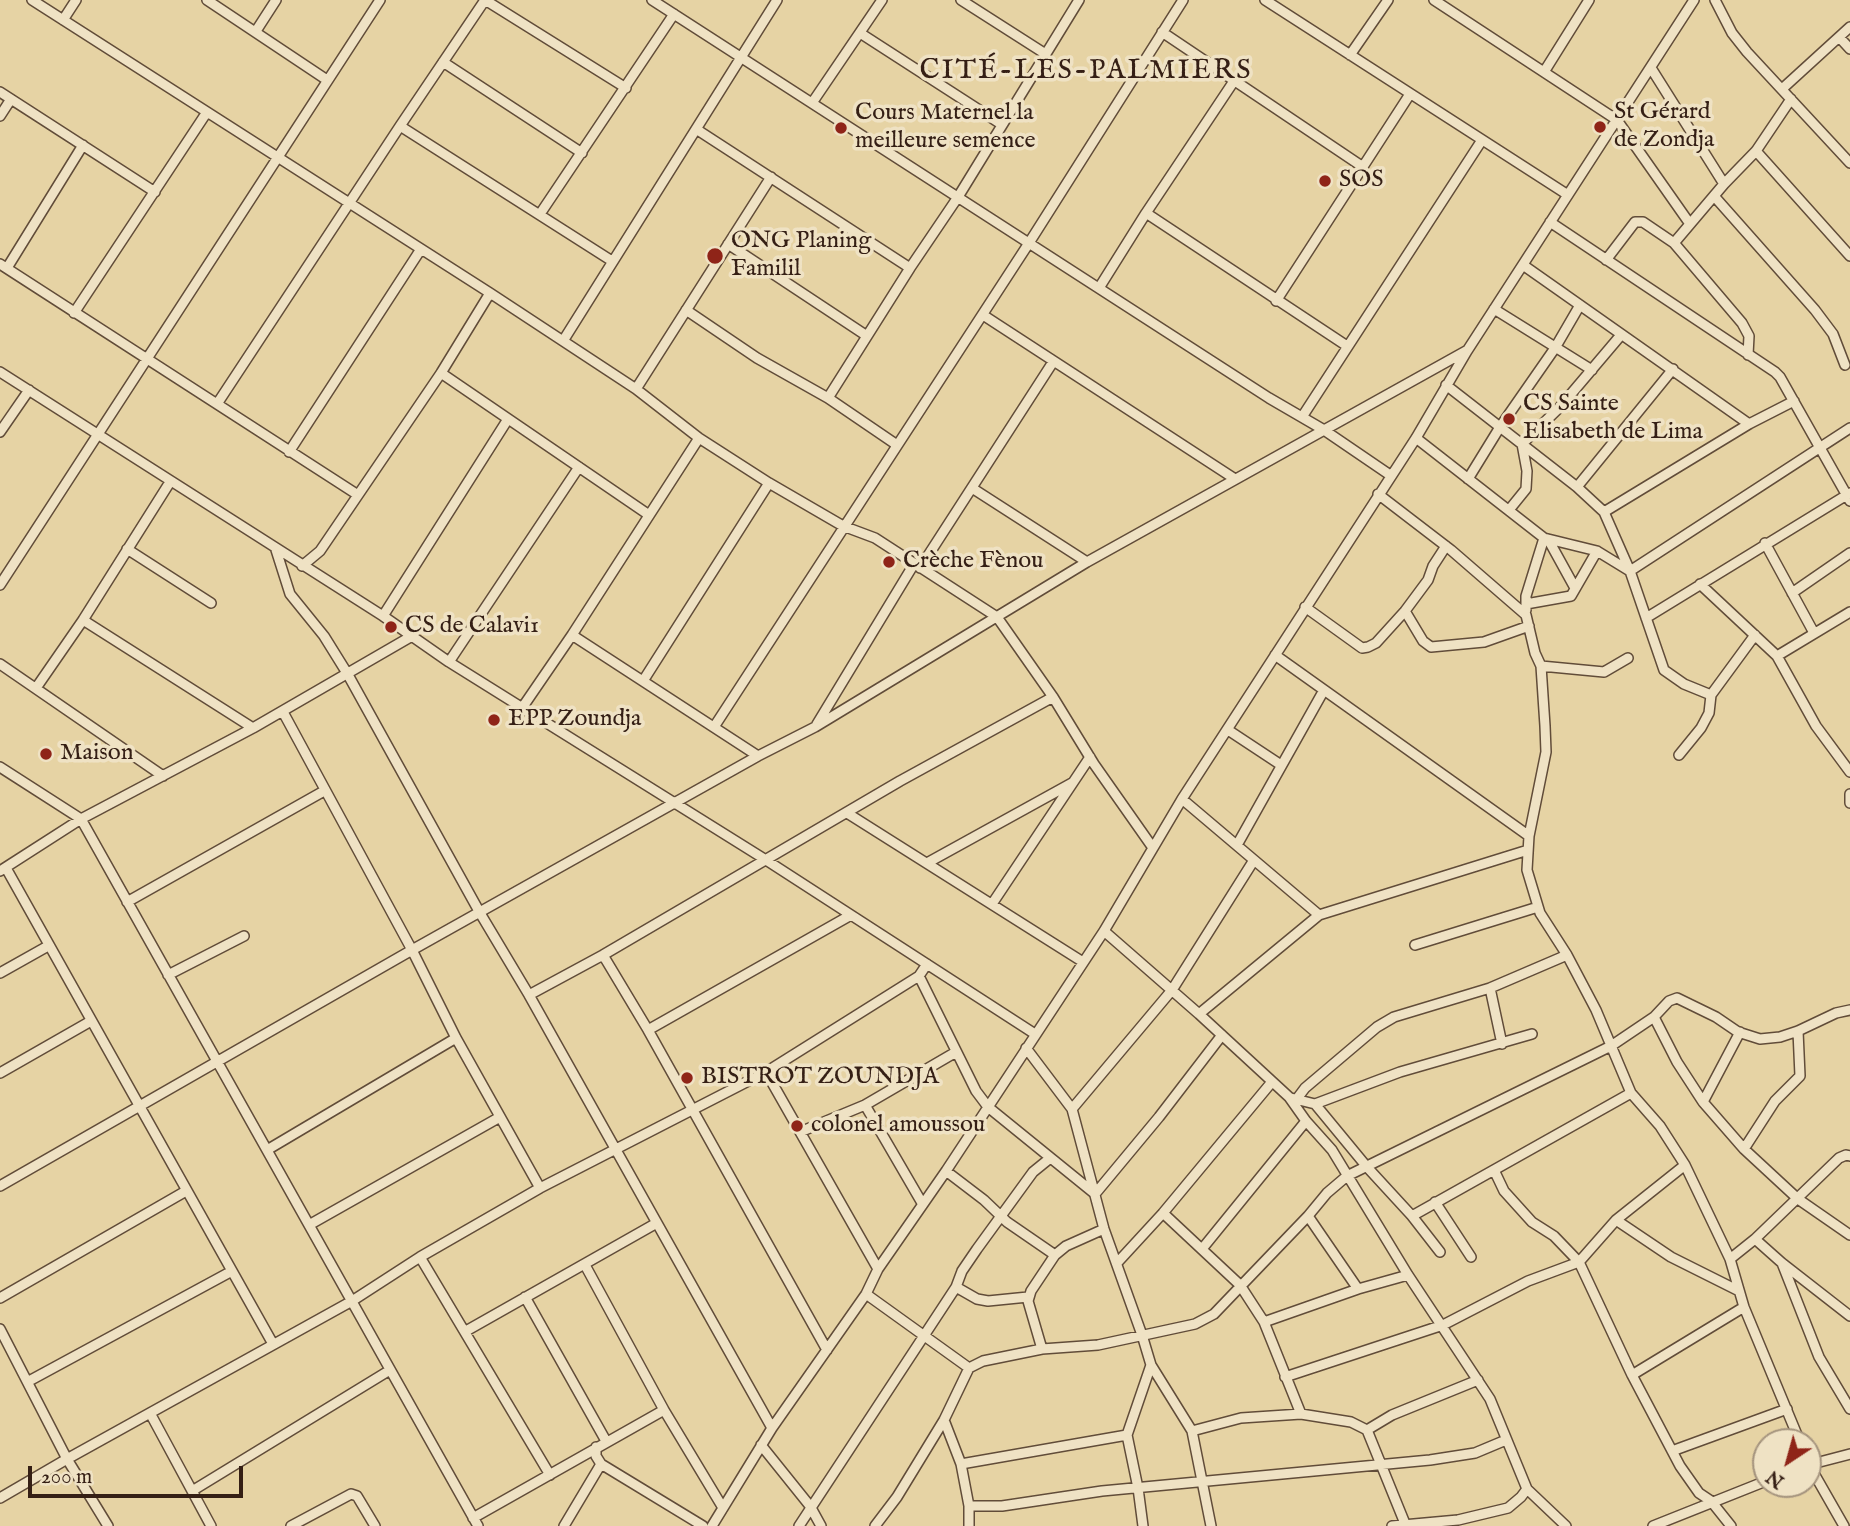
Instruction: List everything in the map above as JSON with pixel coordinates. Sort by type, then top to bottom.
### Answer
[{"type":"street","points":[[32,0],[490,293],[636,389],[699,438],[769,483],[843,526],[875,538],[997,617],[1153,848]]},
{"type":"street","points":[[63,20],[76,0]]},
{"type":"street","points":[[207,0],[327,80]]},
{"type":"street","points":[[256,32],[276,0]]},
{"type":"street","points":[[0,585],[380,0]]},
{"type":"street","points":[[217,404],[485,0],[626,88]]},
{"type":"street","points":[[652,0],[1324,430],[1390,475]]},
{"type":"street","points":[[563,341],[777,0]]},
{"type":"street","points":[[812,103],[882,0]]},
{"type":"street","points":[[961,0],[1044,53]]},
{"type":"street","points":[[828,398],[909,268],[958,197],[1079,0]]},
{"type":"street","points":[[714,727],[1030,243],[1183,0]]},
{"type":"street","points":[[1265,0],[1278,4],[1350,55],[1568,195]]},
{"type":"street","points":[[1350,55],[1388,0]]},
{"type":"street","points":[[1434,0],[1617,120],[1690,224]]},
{"type":"street","points":[[1544,72],[1589,0]]},
{"type":"street","points":[[712,1526],[761,1445],[866,1294],[878,1269],[1104,931],[1182,799],[1416,438],[1467,351],[1694,0]]},
{"type":"street","points":[[1715,0],[1732,33],[1850,163]]},
{"type":"street","points":[[540,214],[674,15]]},
{"type":"street","points":[[1782,89],[1850,27]]},
{"type":"street","points":[[1162,32],[1363,166]]},
{"type":"street","points":[[860,33],[1001,124]]},
{"type":"street","points":[[1839,37],[1850,49]]},
{"type":"street","points":[[443,62],[582,153]]},
{"type":"street","points":[[1651,68],[1724,184]]},
{"type":"street","points":[[1099,288],[1234,81]]},
{"type":"street","points":[[0,92],[155,192]]},
{"type":"street","points":[[1276,301],[1410,94]]},
{"type":"street","points":[[0,116],[11,99]]},
{"type":"street","points":[[1674,243],[1756,151],[1791,99]]},
{"type":"street","points":[[74,313],[206,112]]},
{"type":"street","points":[[400,125],[612,261]]},
{"type":"street","points":[[696,129],[909,268]]},
{"type":"street","points":[[1302,417],[1482,140]]},
{"type":"street","points":[[83,145],[3,266],[358,495]]},
{"type":"street","points":[[1756,151],[1850,256]]},
{"type":"street","points":[[636,389],[771,177]]},
{"type":"street","points":[[1714,195],[1815,310],[1833,334],[1845,365]]},
{"type":"street","points":[[1146,213],[1347,346]]},
{"type":"street","points":[[1550,222],[1780,377],[1849,497],[1765,543],[1646,618]]},
{"type":"street","points":[[1606,260],[1635,222],[1643,222],[1674,243],[1742,323],[1749,336],[1748,355]]},
{"type":"street","points":[[728,244],[867,336]]},
{"type":"street","points":[[289,452],[421,249]]},
{"type":"street","points":[[1523,265],[1749,424]]},
{"type":"street","points":[[302,566],[320,551],[441,373],[490,293]]},
{"type":"street","points":[[1468,479],[1500,427],[1555,348],[1580,305]]},
{"type":"street","points":[[1494,309],[1592,369]]},
{"type":"street","points":[[686,310],[757,358],[828,398],[897,445]]},
{"type":"street","points":[[983,315],[1235,479]]},
{"type":"street","points":[[1522,444],[1560,407],[1621,335]]},
{"type":"street","points":[[0,1186],[412,950],[758,756],[815,727],[1087,562],[1467,351]]},
{"type":"street","points":[[815,727],[917,566],[972,488],[1053,362]]},
{"type":"street","points":[[1577,488],[1673,369]]},
{"type":"street","points":[[0,372],[383,616],[449,662],[766,860],[1035,1034]]},
{"type":"street","points":[[441,373],[649,515]]},
{"type":"street","points":[[1446,385],[1604,512],[1630,570],[1668,675],[1710,695]]},
{"type":"street","points":[[0,432],[29,390]]},
{"type":"street","points":[[1604,512],[1749,424],[1794,401]]},
{"type":"street","points":[[383,616],[508,419]]},
{"type":"street","points":[[1630,570],[1850,428]]},
{"type":"street","points":[[522,708],[699,438]]},
{"type":"street","points":[[1416,438],[1546,539],[1575,587]]},
{"type":"street","points":[[1508,510],[1525,489],[1527,471],[1522,444]]},
{"type":"street","points":[[449,662],[579,467]]},
{"type":"street","points":[[36,688],[83,620],[170,482]]},
{"type":"street","points":[[643,681],[769,483]]},
{"type":"street","points":[[972,488],[1087,562]]},
{"type":"street","points":[[1378,494],[1446,546],[1526,615]]},
{"type":"street","points":[[1546,539],[1597,551],[1630,570]]},
{"type":"street","points":[[1546,539],[1526,597],[1526,615],[1541,666],[1546,752],[1529,836],[1527,870],[1538,907],[1596,1010],[1632,1093],[1660,1126],[1685,1166],[1730,1259],[1744,1307],[1794,1428]]},
{"type":"street","points":[[1765,543],[1814,633]]},
{"type":"street","points":[[1305,607],[1362,648],[1376,643],[1428,580],[1433,566],[1446,546]]},
{"type":"street","points":[[127,549],[211,603]]},
{"type":"street","points":[[276,550],[290,594],[324,636],[347,673],[772,1429]]},
{"type":"street","points":[[1526,604],[1568,598],[1597,551]]},
{"type":"street","points":[[1792,593],[1850,553]]},
{"type":"street","points":[[1700,584],[1777,656],[1815,726],[1850,772]]},
{"type":"street","points":[[1405,611],[1423,641],[1431,647],[1484,642],[1529,626]]},
{"type":"street","points":[[1777,656],[1850,612]]},
{"type":"street","points":[[83,620],[253,728]]},
{"type":"street","points":[[572,635],[758,756]]},
{"type":"street","points":[[1679,755],[1701,728],[1709,713],[1710,695],[1755,635]]},
{"type":"street","points":[[273,1344],[3,869],[81,819],[283,712],[412,636]]},
{"type":"street","points":[[1275,654],[1529,836]]},
{"type":"street","points":[[1541,666],[1604,672],[1628,658]]},
{"type":"street","points":[[0,664],[163,776]]},
{"type":"street","points":[[1237,845],[1324,690]]},
{"type":"street","points":[[529,995],[1053,697]]},
{"type":"street","points":[[283,712],[412,950],[456,1038],[540,1188]]},
{"type":"street","points":[[1228,730],[1281,765]]},
{"type":"street","points":[[992,904],[1090,757]]},
{"type":"street","points":[[0,767],[81,819],[475,1522],[606,1441],[664,1410]]},
{"type":"street","points":[[927,863],[1075,782]]},
{"type":"street","points":[[127,902],[324,791]]},
{"type":"street","points":[[1850,794],[1850,803]]},
{"type":"street","points":[[1182,799],[1319,915]]},
{"type":"street","points":[[847,813],[1083,962]]},
{"type":"street","points":[[1199,1014],[1319,915],[1528,850]]},
{"type":"street","points":[[1072,1109],[1172,990],[1254,860]]},
{"type":"street","points":[[1415,945],[1538,907]]},
{"type":"street","points":[[648,1030],[851,915]]},
{"type":"street","points":[[1104,931],[1199,1014],[1271,1083],[1292,1098],[1315,1104],[1400,1072],[1532,1034]]},
{"type":"street","points":[[168,975],[244,936]]},
{"type":"street","points":[[0,973],[48,946]]},
{"type":"street","points":[[603,955],[648,1030],[827,1350]]},
{"type":"street","points":[[1292,1098],[1377,1027],[1394,1017],[1490,988],[1567,955]]},
{"type":"street","points":[[0,1498],[352,1301],[419,1257],[540,1188],[766,1072],[919,976],[927,964]]},
{"type":"street","points":[[919,976],[976,1091],[988,1107],[1095,1194]]},
{"type":"street","points":[[1490,988],[1502,1044]]},
{"type":"street","points":[[875,1526],[897,1497],[944,1420],[970,1368],[983,1361],[1042,1349],[1098,1345],[1195,1324],[1214,1314],[1327,1193],[1347,1176],[1611,1046],[1654,1017],[1669,1001],[1677,998],[1740,1032],[1760,1039],[1780,1037],[1836,1013],[1850,1010]]},
{"type":"street","points":[[1654,1017],[1677,1062],[1703,1102],[1744,1149],[1798,1199],[1850,1235]]},
{"type":"street","points":[[0,1073],[91,1021]]},
{"type":"street","points":[[1744,1149],[1775,1101],[1800,1076],[1798,1031]]},
{"type":"street","points":[[1703,1102],[1740,1032]]},
{"type":"street","points":[[1095,1194],[1222,1035]]},
{"type":"street","points":[[267,1150],[456,1038]]},
{"type":"street","points":[[1026,1048],[1072,1109],[1104,1230],[1151,1365],[1192,1431],[1210,1522],[1218,1526]]},
{"type":"street","points":[[800,1132],[865,1105],[956,1052]]},
{"type":"street","points":[[766,1072],[878,1269]]},
{"type":"street","points":[[1116,1263],[1163,1213],[1271,1083]]},
{"type":"street","points":[[1412,1216],[1632,1093]]},
{"type":"street","points":[[1292,1098],[1306,1121],[1332,1150],[1408,1275],[1490,1399],[1527,1489],[1566,1526]]},
{"type":"street","points":[[1315,1104],[1440,1252]]},
{"type":"street","points":[[865,1105],[922,1203]]},
{"type":"street","points":[[309,1225],[500,1117]]},
{"type":"street","points":[[1202,1249],[1306,1121]]},
{"type":"street","points":[[1730,1259],[1755,1239],[1839,1158],[1846,1154],[1850,1156]]},
{"type":"street","points":[[799,1526],[956,1287],[962,1271],[1033,1172],[1049,1159]]},
{"type":"street","points":[[1285,1377],[1443,1325],[1528,1281],[1578,1262],[1616,1220],[1685,1166]]},
{"type":"street","points":[[1494,1170],[1504,1191],[1532,1222],[1554,1236],[1578,1262],[1672,1451],[1699,1493],[1711,1501],[1731,1526]]},
{"type":"street","points":[[946,1171],[1000,1216],[1055,1255]]},
{"type":"street","points":[[0,1298],[186,1191]]},
{"type":"street","points":[[1435,1202],[1471,1258]]},
{"type":"street","points":[[1163,1213],[1240,1285],[1264,1322],[1301,1414]]},
{"type":"street","points":[[1308,1216],[1358,1289]]},
{"type":"street","points":[[1616,1220],[1671,1257],[1739,1291]]},
{"type":"street","points":[[466,1331],[655,1224]]},
{"type":"street","points":[[1042,1349],[1028,1297],[1055,1255],[1066,1246],[1104,1230]]},
{"type":"street","points":[[1755,1239],[1782,1264],[1850,1316]]},
{"type":"street","points":[[419,1257],[466,1331],[550,1475]]},
{"type":"street","points":[[1782,1264],[1819,1357],[1850,1409]]},
{"type":"street","points":[[585,1265],[664,1410],[723,1508]]},
{"type":"street","points":[[29,1381],[232,1271]]},
{"type":"street","points":[[1264,1322],[1358,1289],[1408,1275]]},
{"type":"street","points":[[956,1287],[977,1299],[988,1301],[1028,1297]]},
{"type":"street","points":[[866,1294],[970,1368]]},
{"type":"street","points":[[525,1297],[606,1441]]},
{"type":"street","points":[[1632,1375],[1744,1307]]},
{"type":"street","points":[[0,1329],[67,1459],[108,1526]]},
{"type":"street","points":[[1143,1526],[1127,1435],[1151,1365]]},
{"type":"street","points":[[192,1491],[390,1370]]},
{"type":"street","points":[[1367,1430],[1392,1415],[1478,1380]]},
{"type":"street","points":[[1672,1451],[1787,1409]]},
{"type":"street","points":[[150,1413],[211,1526]]},
{"type":"street","points":[[1192,1431],[1241,1418],[1301,1414],[1351,1422],[1367,1430],[1406,1525]]},
{"type":"street","points":[[944,1420],[961,1464],[969,1506],[969,1526]]},
{"type":"street","points":[[961,1464],[1127,1435]]},
{"type":"street","points":[[969,1506],[1002,1506],[1102,1491],[1382,1465],[1475,1453],[1506,1440]]},
{"type":"street","points":[[761,1445],[810,1506],[821,1526]]},
{"type":"street","points":[[597,1447],[596,1456],[601,1464],[703,1526]]},
{"type":"street","points":[[1822,1461],[1850,1454]]},
{"type":"street","points":[[565,1526],[601,1464]]},
{"type":"street","points":[[1657,1525],[1752,1486]]},
{"type":"street","points":[[1392,1526],[1458,1520],[1508,1508],[1527,1489]]},
{"type":"street","points":[[1822,1489],[1844,1526]]},
{"type":"street","points":[[291,1526],[351,1494],[357,1496],[375,1526]]},
{"type":"place","name":"St Gérard de Zondja","points":[[1600,127]]},
{"type":"place","name":"Cours Maternel la meilleure semence","points":[[841,128]]},
{"type":"place","name":"SOS","points":[[1325,181]]},
{"type":"place","name":"ONG Planing Familil","points":[[715,256]]},
{"type":"place","name":"CS Sainte Elisabeth de Lima","points":[[1509,419]]},
{"type":"place","name":"Crèche Fènou","points":[[889,562]]},
{"type":"place","name":"CS de Calavi1","points":[[391,627]]},
{"type":"place","name":"EPP Zoundja","points":[[494,720]]},
{"type":"place","name":"Maison","points":[[46,754]]},
{"type":"place","name":"BISTROT ZOUNDJA","points":[[687,1078]]},
{"type":"place","name":"colonel amoussou","points":[[797,1126]]},
{"type":"district","name":"CITÉ-LES-PALMIERS","points":[[1086,72]]}]
